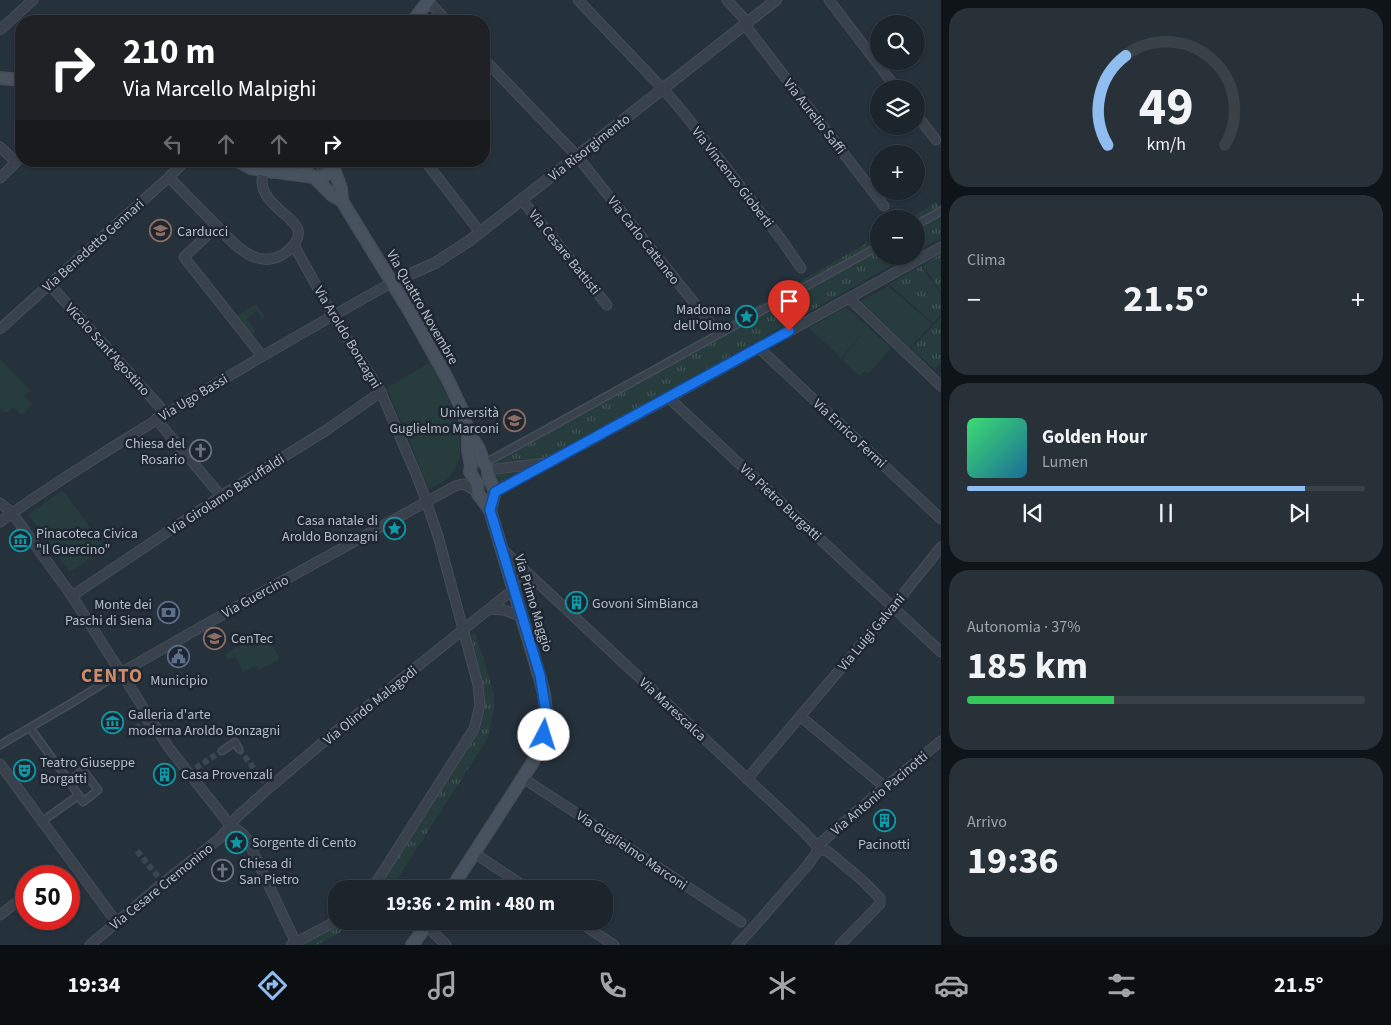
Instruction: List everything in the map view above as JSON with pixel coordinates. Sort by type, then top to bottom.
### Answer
[{"type":"main road","points":[[418,15],[428,1]]},
{"type":"main road","points":[[249,167],[314,178]]},
{"type":"main road","points":[[268,171],[278,167]]},
{"type":"main road","name":"Via Quattro Novembre","points":[[304,167],[307,173],[332,195],[342,201],[393,282],[462,410],[468,431],[486,466],[489,479],[487,495]]},
{"type":"main road","name":"Via Quattro Novembre","points":[[314,178],[328,175],[332,167]]},
{"type":"main road","name":"Via Quattro Novembre","points":[[334,167],[341,188],[342,201]]},
{"type":"main road","name":"Via Quattro Novembre","points":[[468,431],[468,451],[471,469],[477,484],[487,495]]},
{"type":"main road","points":[[471,469],[478,461],[486,466]]},
{"type":"main road","name":"Via Primo Maggio","points":[[457,880],[523,778],[540,748],[546,720],[546,703],[542,685],[487,495]]},
{"type":"main road","points":[[412,945],[423,930]]},
{"type":"street","points":[[16,15],[33,0]]},
{"type":"street","name":"Via Vincenzo Gioberti","points":[[578,0],[683,112],[781,239],[801,268]]},
{"type":"street","name":"Via Aurelio Saffi","points":[[727,0],[884,206]]},
{"type":"street","name":"Via Risorgimento","points":[[393,282],[443,259],[480,232],[776,0]]},
{"type":"street","points":[[829,0],[890,80]]},
{"type":"street","points":[[428,1],[441,15]]},
{"type":"street","points":[[0,30],[15,16]]},
{"type":"street","name":"Via Carlo Cattaneo","points":[[490,65],[577,156],[711,324]]},
{"type":"street","points":[[925,126],[936,140]]},
{"type":"street","points":[[0,147],[15,157]]},
{"type":"street","points":[[0,178],[15,164]]},
{"type":"street","name":"Via Benedetto Gennari","points":[[0,328],[179,167]]},
{"type":"street","points":[[430,167],[480,232]]},
{"type":"street","points":[[169,178],[239,249],[246,254],[260,259],[277,258],[294,245],[298,238],[298,231],[267,196],[262,183],[268,171]]},
{"type":"street","name":"Via Cesare Battisti","points":[[522,200],[607,305]]},
{"type":"street","points":[[925,220],[941,211]]},
{"type":"street","points":[[217,226],[184,257],[262,356]]},
{"type":"street","name":"Via Aroldo Bonzagni","points":[[294,245],[333,316],[381,392],[427,503],[438,536],[478,685],[480,705],[474,729],[378,880]]},
{"type":"street","points":[[471,469],[463,484],[487,495],[550,463],[941,247]]},
{"type":"street","points":[[486,466],[498,456],[870,251]]},
{"type":"street","name":"Via Ugo Bassi","points":[[0,522],[85,464],[156,419],[393,282]]},
{"type":"street","name":"Vicolo Sant'Agostino","points":[[50,285],[165,414]]},
{"type":"street","points":[[849,298],[941,386]]},
{"type":"street","name":"Via Enrico Fermi","points":[[759,348],[941,519]]},
{"type":"street","name":"Via Girolamo Baruffaldi","points":[[72,596],[221,496],[325,431],[381,392]]},
{"type":"street","name":"Via Pietro Burgatti","points":[[668,398],[892,607]]},
{"type":"street","points":[[156,419],[221,496]]},
{"type":"street","points":[[486,466],[550,463]]},
{"type":"street","name":"Via Guercino","points":[[0,745],[122,672],[252,598],[455,486],[463,484]]},
{"type":"street","points":[[0,503],[12,513],[72,596],[169,748],[230,825],[247,839],[295,944],[328,925]]},
{"type":"street","name":"Via Luigi Galvani","points":[[747,779],[941,547]]},
{"type":"street","name":"Via Marescalca","points":[[502,549],[813,840],[817,847],[831,854],[880,898],[880,904],[840,945]]},
{"type":"street","points":[[513,588],[528,573]]},
{"type":"street","name":"Via Olindo Malagodi","points":[[230,825],[269,788],[334,733],[513,588]]},
{"type":"street","points":[[892,607],[941,652]]},
{"type":"street","points":[[489,609],[504,610],[522,617]]},
{"type":"street","points":[[800,716],[885,787]]},
{"type":"street","points":[[30,728],[83,802],[98,790],[83,770],[69,782]]},
{"type":"street","name":"Via Antonio Pacinotti","points":[[737,945],[807,866],[817,847],[941,741]]},
{"type":"street","points":[[222,751],[235,742],[239,749]]},
{"type":"street","points":[[0,764],[117,923]]},
{"type":"street","name":"Via Guglielmo Marconi","points":[[523,778],[741,922]]},
{"type":"street","points":[[42,822],[79,795]]},
{"type":"street","name":"Via Cesare Cremonino","points":[[90,945],[220,838],[230,825]]},
{"type":"street","points":[[474,853],[514,880]]},
{"type":"street","points":[[0,914],[15,903]]},
{"type":"street","points":[[433,930],[446,945]]},
{"type":"street","points":[[592,930],[614,945]]},
{"type":"green space","points":[[312,167],[326,167],[323,171],[317,172]]},
{"type":"green space","points":[[936,202],[939,206],[941,205],[941,238],[925,246],[925,210],[923,210]]},
{"type":"green space","points":[[870,241],[870,265],[892,265],[544,461],[496,465],[492,453],[621,384]]},
{"type":"green space","points":[[941,254],[941,292],[923,265]]},
{"type":"green space","points":[[921,266],[941,294],[941,315],[933,323],[889,284]]},
{"type":"green space","points":[[888,286],[932,324],[910,348],[861,301]]},
{"type":"green space","points":[[256,304],[265,317],[262,319],[257,311],[247,318],[256,332],[249,336],[235,317]]},
{"type":"green space","points":[[846,307],[891,348],[868,374],[865,371],[859,376],[842,359],[866,328],[841,358],[809,328]]},
{"type":"green space","points":[[941,317],[941,363],[934,369],[911,349]]},
{"type":"green space","points":[[0,359],[30,390],[24,396],[33,405],[22,415],[13,407],[7,413],[0,409]]},
{"type":"green space","points":[[431,362],[457,422],[460,454],[456,468],[446,480],[429,489],[387,388]]},
{"type":"green space","points":[[530,467],[500,485],[494,476],[495,472]]},
{"type":"green space","points":[[63,490],[105,548],[70,572],[28,514]]},
{"type":"green space","points":[[265,631],[280,659],[259,670],[256,665],[243,672],[235,657],[228,660],[225,654]]},
{"type":"green space","points":[[475,632],[494,694],[494,708],[488,738],[397,880],[383,880],[479,732],[485,701],[483,686],[468,638]]},
{"type":"green space","points":[[328,928],[328,930],[344,930],[317,945],[304,945],[302,942]]},
{"type":"tunnel","points":[[128,734],[147,721]]},
{"type":"tunnel","points":[[239,749],[269,788]]},
{"type":"tunnel","points":[[188,773],[222,751]]},
{"type":"tunnel","points":[[137,851],[161,880]]},
{"type":"place","name":"Carducci","points":[[161,231]]},
{"type":"place","name":"Madonna dell'Olmo","points":[[747,317]]},
{"type":"place","name":"Università Guglielmo Marconi","points":[[515,420]]},
{"type":"place","name":"Chiesa del Rosario","points":[[201,451]]},
{"type":"place","name":"Casa natale di Aroldo Bonzagni","points":[[394,528]]},
{"type":"place","name":"Pinacoteca Civica \"Il Guercino\"","points":[[20,541]]},
{"type":"place","name":"Govoni SimBianca","points":[[576,603]]},
{"type":"place","name":"Monte dei Paschi di Siena","points":[[168,612]]},
{"type":"place","name":"CenTec","points":[[215,638]]},
{"type":"place","name":"Municipio","points":[[179,657]]},
{"type":"place","name":"Galleria d'arte moderna Aroldo Bonzagni","points":[[112,722]]},
{"type":"place","name":"Teatro Giuseppe Borgatti","points":[[24,770]]},
{"type":"place","name":"Casa Provenzali","points":[[165,774]]},
{"type":"place","name":"Pacinotti","points":[[884,821]]},
{"type":"place","name":"Sorgente di Cento","points":[[236,842]]},
{"type":"place","name":"Chiesa di San Pietro","points":[[223,871]]},
{"type":"district","name":"CENTO","points":[[112,675]]},
{"type":"route","points":[[544,735],[546,712],[540,675],[490,510],[495,492],[789,331]]}]
